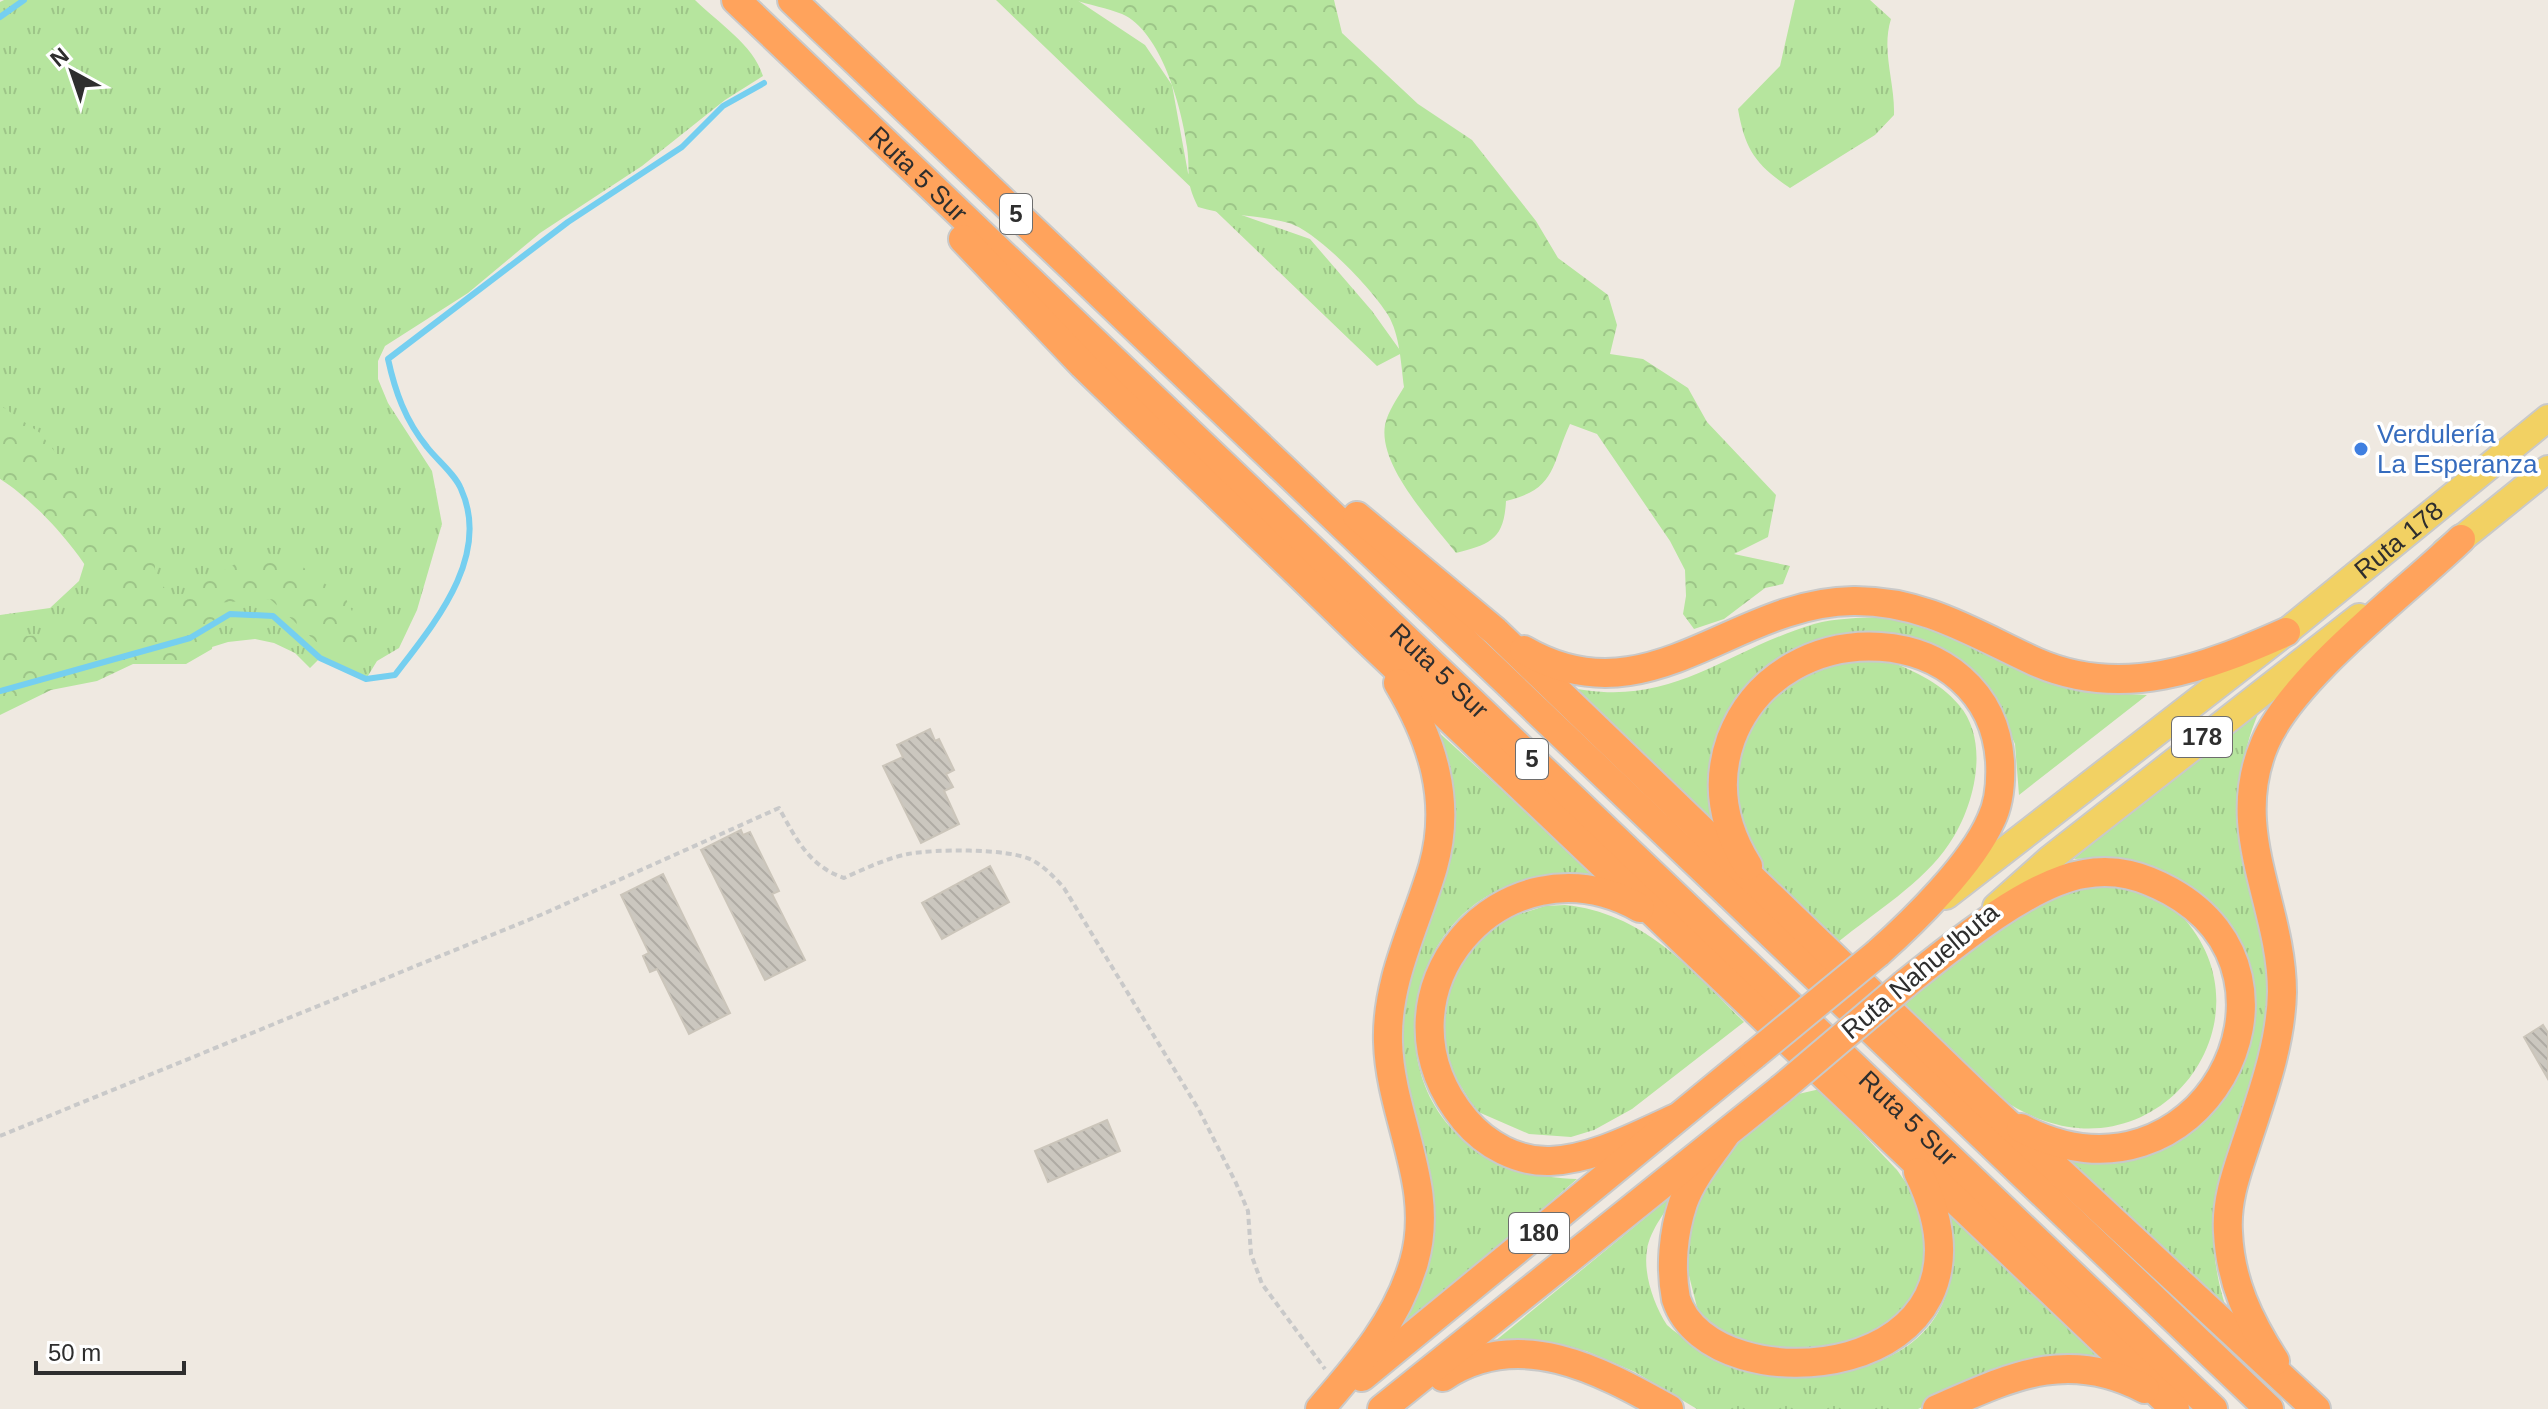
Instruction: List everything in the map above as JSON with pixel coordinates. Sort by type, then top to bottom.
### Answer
[{"type":"highway","name":"Ruta 5 Sur","points":[[736,0],[2213,1409]]},
{"type":"highway","name":"Ruta 5 Sur","points":[[792,0],[2269,1409]]},
{"type":"highway","points":[[851,109],[961,237],[1046,327],[1367,640],[2174,1409]]},
{"type":"highway","points":[[1240,427],[1349,509],[1495,631],[1976,1094],[2317,1409]]},
{"type":"highway","points":[[2317,1409],[2280,1368],[2255,1330],[2234,1278],[2229,1249],[2228,1200],[2277,1042],[2281,1015],[2280,963],[2257,860],[2249,803],[2265,742],[2284,710],[2320,670],[2461,539]]},
{"type":"highway","points":[[1495,631],[1529,653],[1566,668],[1625,673],[1660,666],[1757,623],[1803,607],[1875,601],[1927,611],[1951,620],[2054,669],[2114,681],[2195,669],[2286,632]]},
{"type":"highway","points":[[1327,1402],[1382,1334],[1401,1298],[1415,1260],[1420,1223],[1419,1188],[1390,1070],[1388,1040],[1395,980],[1433,864],[1440,801],[1433,754],[1425,732],[1395,679],[1367,640]]},
{"type":"highway","points":[[1775,902],[1740,853],[1723,807],[1724,765],[1735,729],[1762,690],[1798,661],[1841,647],[1882,647],[1924,658],[1957,678],[1983,708],[1999,747],[2000,786],[1991,821],[1976,846],[1912,922]]},
{"type":"highway","points":[[1951,946],[2055,883],[2081,874],[2121,872],[2157,884],[2192,905],[2231,954],[2239,987],[2239,1025],[2219,1080],[2184,1123],[2149,1141],[2130,1148],[2093,1151],[2059,1144],[2017,1126],[1976,1094]]},
{"type":"highway","points":[[1658,916],[1628,901],[1596,892],[1563,888],[1541,890],[1503,906],[1467,933],[1452,952],[1433,994],[1428,1034],[1437,1070],[1457,1110],[1489,1142],[1527,1160],[1579,1158],[1676,1118]]},
{"type":"highway","name":"Ruta Nahuelbuta","points":[[1327,1402],[1754,1055],[1912,922]]},
{"type":"highway","name":"Ruta Nahuelbuta","points":[[1382,1409],[1725,1135],[1951,946]]},
{"type":"highway","points":[[1725,1135],[1684,1201],[1675,1242],[1673,1277],[1679,1312],[1695,1345],[1720,1368],[1752,1384]]},
{"type":"highway","points":[[1848,1383],[1872,1371],[1900,1348],[1922,1319],[1936,1285],[1939,1244],[1935,1215],[1926,1188],[1907,1155]]},
{"type":"highway","points":[[1396,1409],[1453,1370],[1490,1356],[1512,1353],[1561,1358],[1586,1366],[1669,1409]]},
{"type":"highway","points":[[1937,1409],[2017,1375],[2072,1367],[2126,1379],[2174,1409]]},
{"type":"main road","name":"Ruta 178","points":[[2286,632],[2548,418]]},
{"type":"main road","name":"Ruta 178","points":[[2461,539],[2548,469]]},
{"type":"main road","name":"Ruta Nahuelbuta","points":[[1951,946],[2062,849],[2254,696],[2461,539]]},
{"type":"main road","name":"Ruta Nahuelbuta","points":[[1912,922],[2286,632]]},
{"type":"path","points":[[0,1136],[514,926],[779,808],[799,844],[814,862],[844,878],[906,854],[1010,854],[1029,858],[1049,871],[1064,888],[1219,1148],[1248,1211],[1251,1254],[1262,1284],[1327,1402]]},
{"type":"green space","points":[[695,0],[743,44],[758,64],[763,76],[725,100],[642,166],[540,233],[468,293],[385,346],[378,361],[378,379],[388,403],[432,471],[442,524],[417,610],[399,648],[377,661],[366,679],[320,658],[310,668],[295,653],[274,643],[255,639],[228,642],[196,652],[141,658],[73,680],[0,710],[0,615],[50,608],[79,581],[94,533],[0,447],[0,2]]},
{"type":"green space","points":[[996,0],[1077,0],[1145,45],[1172,85],[1188,173],[1216,206],[1310,239],[1372,311],[1402,353],[1377,366]]},
{"type":"green space","points":[[1074,0],[1334,0],[1342,33],[1418,104],[1472,140],[1536,221],[1558,258],[1608,295],[1617,325],[1610,354],[1643,359],[1688,388],[1707,422],[1776,495],[1768,537],[1734,554],[1790,566],[1783,584],[1765,588],[1724,619],[1694,629],[1683,614],[1685,570],[1670,541],[1597,434],[1570,424],[1544,482],[1523,496],[1506,501],[1502,524],[1493,538],[1478,547],[1456,553],[1409,493],[1390,458],[1385,441],[1385,425],[1390,410],[1404,387],[1398,341],[1388,315],[1370,291],[1329,249],[1301,228],[1278,220],[1198,207],[1189,183],[1187,147],[1175,92],[1148,36],[1122,14]]},
{"type":"green space","points":[[1795,0],[1870,0],[1891,19],[1887,43],[1894,115],[1875,135],[1790,188],[1760,164],[1754,155],[1744,135],[1738,109],[1780,66]]},
{"type":"green space","points":[[0,405],[40,433],[94,501],[154,559],[156,578],[174,599],[256,552],[287,556],[346,599],[368,644],[358,662],[324,649],[270,599],[216,603],[212,649],[186,664],[133,664],[97,681],[51,690],[0,715],[0,637],[45,634],[71,626],[93,608],[102,594],[83,562],[58,530],[29,501],[0,479]]},
{"type":"green space","points":[[1881,617],[1953,636],[2045,680],[2088,690],[2147,695],[2019,795],[2015,744],[1996,703],[1878,635],[1854,635],[1806,645],[1781,657],[1740,698],[1723,725],[1716,748],[1718,833],[1559,685],[1598,692],[1663,686],[1814,624]]},
{"type":"green space","points":[[1881,658],[1933,682],[1959,705],[1969,720],[1974,737],[1975,775],[1966,812],[1938,858],[1898,896],[1838,942],[1777,886],[1757,861],[1741,823],[1737,775],[1749,730],[1762,710],[1779,693],[1828,661]]},
{"type":"green space","points":[[2266,695],[2248,741],[2244,771],[2249,828],[2269,942],[2274,1008],[2226,1164],[2214,1223],[2220,1289],[2233,1328],[2056,1156],[2107,1161],[2158,1151],[2193,1126],[2234,1074],[2224,921],[2198,893],[2161,870],[2115,857],[2074,859]]},
{"type":"green space","points":[[1435,729],[1602,881],[1528,880],[1472,907],[1434,953],[1416,1010],[1420,1070],[1447,1123],[1499,1163],[1577,1179],[1386,1345],[1415,1303],[1424,1280],[1431,1244],[1429,1212],[1406,1080],[1402,1013],[1407,977],[1439,884],[1452,834],[1452,783]]},
{"type":"green space","points":[[2127,883],[2161,900],[2180,914],[2206,953],[2216,994],[2212,1034],[2195,1071],[2167,1101],[2132,1121],[2091,1129],[2045,1121],[2024,1112],[2004,1101],[1968,1072],[1901,1008],[1983,937],[2072,885]]},
{"type":"green space","points":[[1565,905],[1619,919],[1642,932],[1685,964],[1744,1022],[1632,1109],[1594,1130],[1571,1137],[1529,1134],[1476,1111],[1449,1067],[1440,1022],[1459,959],[1504,919],[1545,906]]},
{"type":"green space","points":[[1820,1089],[1897,1170],[1909,1187],[1919,1206],[1929,1274],[1886,1349],[1857,1369],[1801,1380],[1757,1369],[1698,1311],[1684,1256],[1693,1204],[1718,1162],[1751,1128],[1794,1095]]},
{"type":"green space","points":[[1678,1191],[1649,1242],[1646,1259],[1648,1279],[1667,1325],[1708,1352],[1758,1368],[1811,1373],[1862,1367],[1906,1347],[1937,1314],[1952,1266],[1944,1203],[2122,1374],[1949,1394],[1918,1409],[1697,1409],[1635,1372],[1586,1351],[1536,1342],[1489,1346]]},
{"type":"building","points":[[930,729],[935,741],[939,739],[954,770],[946,774],[953,787],[944,791],[959,824],[921,843],[883,766],[903,757],[897,745]]},
{"type":"building","points":[[741,830],[743,835],[750,832],[779,891],[772,894],[805,960],[765,980],[701,850]]},
{"type":"building","points":[[990,866],[1009,902],[942,939],[922,903]]},
{"type":"building","points":[[663,874],[730,1013],[689,1034],[657,969],[650,972],[643,956],[649,953],[621,895]]},
{"type":"building","points":[[2543,1025],[2548,1033],[2548,1079],[2524,1037]]},
{"type":"building","points":[[1107,1120],[1120,1151],[1048,1182],[1035,1151]]},
{"type":"waterway","points":[[0,17],[24,0]]},
{"type":"waterway","points":[[0,691],[190,638],[230,614],[273,616],[320,658],[366,679],[395,675],[454,589],[464,565],[469,540],[469,514],[458,483],[419,437],[407,416],[388,359],[568,222],[682,147],[723,106],[764,83]]},
{"type":"place","name":"Verdulería La Esperanza","points":[[2361,449]]}]
